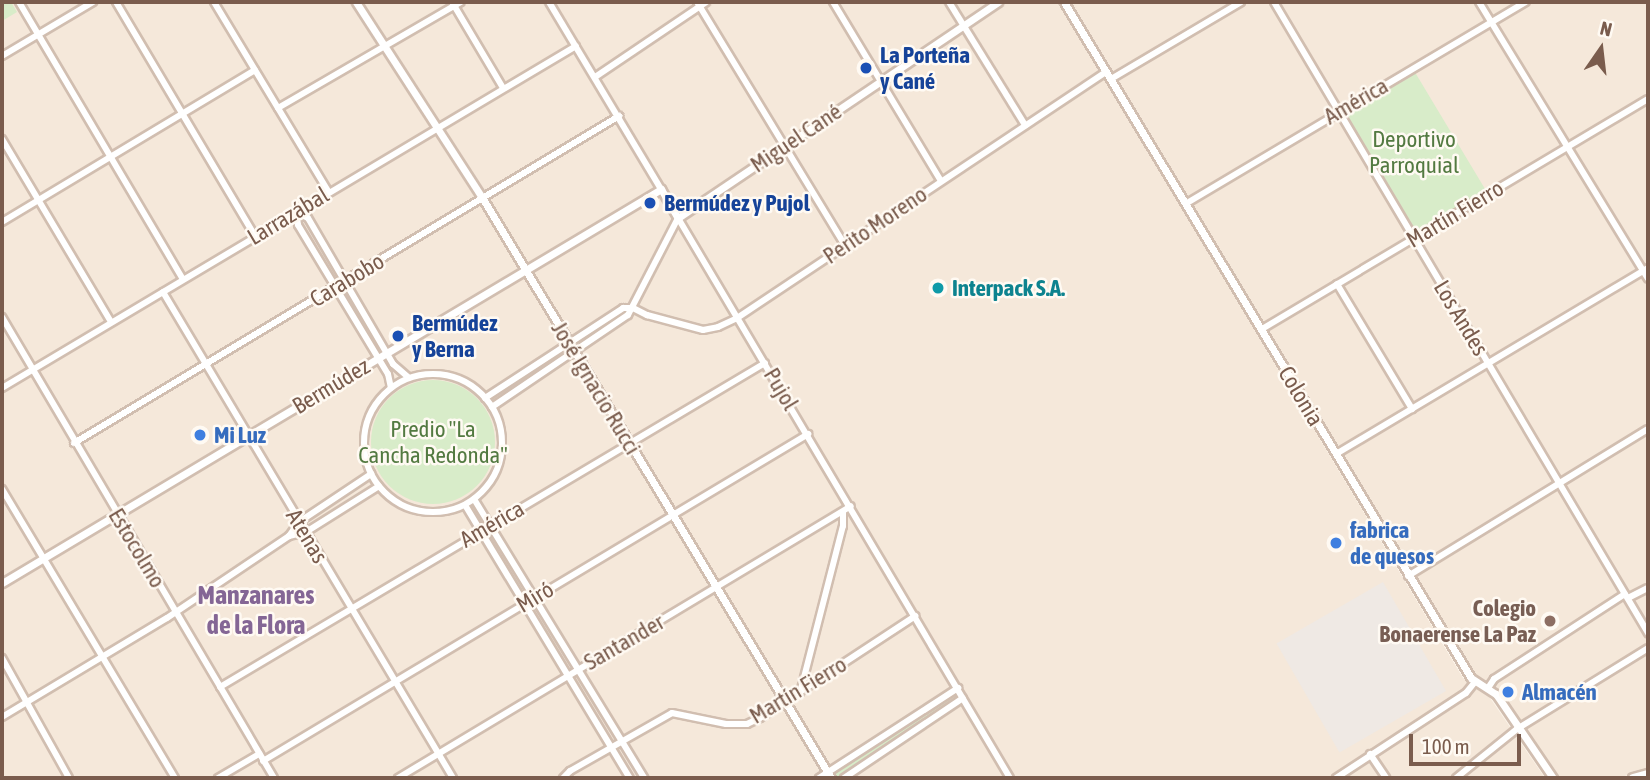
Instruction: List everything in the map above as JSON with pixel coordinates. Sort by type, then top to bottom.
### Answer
[{"type":"main road","points":[[1633,778],[1648,774]]},
{"type":"street","points":[[19,2],[183,279]]},
{"type":"street","points":[[2,56],[93,2]]},
{"type":"street","points":[[116,2],[255,236]]},
{"type":"street","points":[[214,2],[328,191]]},
{"type":"street","name":"José Ignacio Rucci","points":[[356,2],[483,199],[829,776]]},
{"type":"street","name":"Pujol","points":[[549,2],[851,506],[1010,778]]},
{"type":"street","points":[[833,2],[941,181]]},
{"type":"street","points":[[949,2],[1025,125]]},
{"type":"street","name":"Miguel Cané","points":[[633,308],[637,294],[678,218],[998,2]]},
{"type":"street","name":"Colonia","points":[[1064,2],[1187,203],[1408,576],[1475,682]]},
{"type":"street","points":[[1111,79],[1241,2]]},
{"type":"street","name":"Los Andes","points":[[1274,2],[1648,634]]},
{"type":"street","points":[[1479,2],[1567,147],[1646,269],[1648,279]]},
{"type":"street","name":"América","points":[[1187,203],[1526,2]]},
{"type":"street","points":[[278,108],[456,3],[503,88]]},
{"type":"street","points":[[595,77],[701,3],[783,146],[845,245]]},
{"type":"street","name":"Larrazábal","points":[[2,388],[328,191],[576,46]]},
{"type":"street","points":[[2,222],[255,70]]},
{"type":"street","name":"Perito Moreno","points":[[633,308],[647,315],[703,330],[718,327],[737,318],[1106,72]]},
{"type":"street","name":"Martín Fierro","points":[[1262,329],[1648,99]]},
{"type":"street","name":"Carabobo","points":[[74,443],[619,116]]},
{"type":"street","points":[[2,139],[111,322]]},
{"type":"street","name":"Bermúdez","points":[[2,583],[661,189]]},
{"type":"street","points":[[296,212],[308,218],[386,353],[397,370],[410,378]]},
{"type":"street","points":[[296,212],[298,225],[390,378],[391,388]]},
{"type":"street","points":[[1336,454],[1646,269]]},
{"type":"street","points":[[1338,284],[1412,409]]},
{"type":"street","name":"Atenas","points":[[163,292],[453,778]]},
{"type":"street","points":[[492,407],[623,308],[633,308]]},
{"type":"street","name":"Estocolmo","points":[[2,317],[274,778]]},
{"type":"street","points":[[485,398],[573,348]]},
{"type":"street","name":"América","points":[[220,687],[765,363]]},
{"type":"street","points":[[430,374],[450,376],[470,385],[485,398],[500,426],[501,457],[488,485],[474,499],[465,505],[435,512],[414,509],[395,500],[379,486],[371,474],[365,454],[367,422],[376,403],[391,388],[410,378],[430,374]]},
{"type":"street","points":[[1408,576],[1648,429]]},
{"type":"street","name":"Miró","points":[[218,778],[261,757],[395,680],[808,434]]},
{"type":"street","points":[[2,717],[102,657],[289,536],[299,522],[371,474]]},
{"type":"street","points":[[289,536],[306,533],[379,486]]},
{"type":"street","points":[[2,489],[175,778]]},
{"type":"street","points":[[474,499],[645,778]]},
{"type":"street","points":[[465,505],[630,778]]},
{"type":"street","name":"Santander","points":[[398,778],[851,506]]},
{"type":"street","points":[[800,693],[843,526],[843,512]]},
{"type":"street","points":[[1488,688],[1494,679],[1627,596],[1648,588]]},
{"type":"street","name":"Martín Fierro","points":[[563,778],[672,713],[736,724],[753,721],[785,703],[915,616]]},
{"type":"street","points":[[1456,778],[1517,729],[1648,648]]},
{"type":"street","points":[[2,658],[69,778]]},
{"type":"street","points":[[1336,778],[1466,693],[1475,682],[1496,694],[1517,729],[1553,778]]},
{"type":"street","points":[[819,778],[829,776],[958,688]]},
{"type":"street","points":[[844,778],[963,698]]},
{"type":"street","points":[[1370,754],[1387,778]]},
{"type":"shaded area","points":[[2,2],[1058,2],[1463,678],[1486,692],[1545,778],[2,778]]},
{"type":"shaded area","points":[[1070,2],[1648,2],[1648,769],[1618,778],[1553,778],[1487,682],[1478,683]]},
{"type":"shaded area","points":[[1383,582],[1446,691],[1339,753],[1276,644]]},
{"type":"green space","points":[[2,2],[11,2],[17,12],[2,21]]},
{"type":"green space","name":"Deportivo Parroquial","points":[[1413,69],[1487,192],[1416,235],[1342,112]]},
{"type":"green space","name":"Predio \"La Cancha Redonda\"","points":[[433,380],[457,385],[477,398],[490,418],[495,442],[490,466],[477,486],[457,499],[433,504],[409,499],[389,486],[376,466],[371,442],[376,418],[389,398],[409,385]]},
{"type":"green space","points":[[955,692],[959,697],[836,778],[833,774]]},
{"type":"place","name":"La Porteña y Cané","points":[[866,68]]},
{"type":"place","name":"Bermúdez y Pujol","points":[[650,203]]},
{"type":"place","name":"Interpack S.A.","points":[[938,288]]},
{"type":"place","name":"Bermúdez y Berna","points":[[398,336]]},
{"type":"place","name":"Mi Luz","points":[[200,435]]},
{"type":"place","name":"fabrica de quesos","points":[[1336,543]]},
{"type":"place","name":"Colegio Bonaerense La Paz","points":[[1550,621]]},
{"type":"place","name":"Almacén","points":[[1508,692]]},
{"type":"district","name":"Manzanares de la Flora","points":[[256,611]]}]
